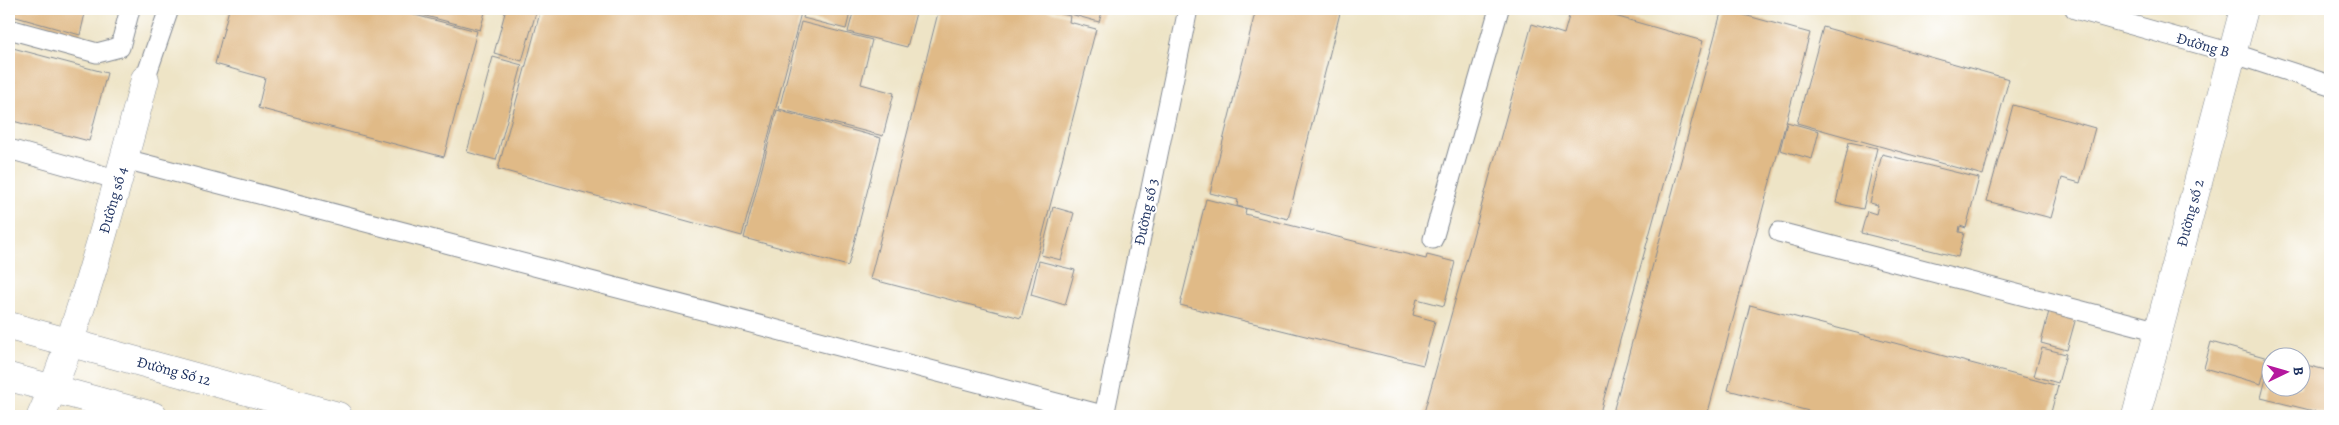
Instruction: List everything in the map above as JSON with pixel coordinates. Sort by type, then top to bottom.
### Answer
[{"type":"street","name":"Đường số 2","points":[[2136,416],[2244,9]]},
{"type":"street","name":"Đường số 4","points":[[54,390],[122,169],[145,80]]},
{"type":"street","name":"Đường Số 12","points":[[9,326],[338,416]]},
{"type":"street","points":[[9,377],[154,416]]},
{"type":"street","points":[[41,416],[54,390]]},
{"type":"lane","points":[[9,29],[97,53],[120,47],[130,9]]},
{"type":"lane","name":"Đường số 4","points":[[145,80],[169,9]]},
{"type":"lane","name":"Đường số 3","points":[[1105,416],[1188,9]]},
{"type":"lane","points":[[1433,240],[1499,9]]},
{"type":"lane","name":"Đường B","points":[[2075,9],[2232,53],[2330,85]]},
{"type":"lane","points":[[9,149],[122,169],[1105,416]]},
{"type":"lane","points":[[1779,232],[2159,331]]},
{"type":"building","points":[[9,9],[86,9],[80,35],[9,15]]},
{"type":"building","points":[[229,9],[391,9],[477,31],[444,157],[258,108],[265,78],[215,64]]},
{"type":"building","points":[[399,9],[486,9],[480,30]]},
{"type":"building","points":[[506,9],[537,9],[522,61],[494,53]]},
{"type":"building","points":[[541,9],[802,9],[742,236],[498,169]]},
{"type":"building","points":[[805,9],[851,9],[846,29],[803,18]]},
{"type":"building","points":[[854,9],[917,9],[907,47],[848,32]]},
{"type":"building","points":[[939,9],[1041,9],[1070,16],[1069,22],[1096,29],[1021,318],[870,279]]},
{"type":"building","points":[[1052,9],[1103,9],[1099,22]]},
{"type":"building","points":[[1256,9],[1341,9],[1288,219],[1237,206],[1238,200],[1210,193]]},
{"type":"building","points":[[1571,9],[1590,9],[1703,41],[1599,416],[1423,416],[1532,24],[1564,34]]},
{"type":"building","points":[[1722,9],[1810,33],[1707,416],[1612,416]]},
{"type":"building","points":[[801,22],[872,40],[861,84],[894,93],[883,136],[779,109]]},
{"type":"building","points":[[1823,27],[2009,79],[1983,175],[1797,123]]},
{"type":"building","points":[[9,47],[107,73],[89,141],[9,120]]},
{"type":"building","points":[[493,57],[522,65],[496,160],[467,152]]},
{"type":"building","points":[[2013,105],[2095,128],[2080,183],[2062,178],[2051,218],[1987,201]]},
{"type":"building","points":[[777,110],[881,138],[848,266],[744,238]]},
{"type":"building","points":[[1787,122],[1819,131],[1812,159],[1780,150]]},
{"type":"building","points":[[1849,142],[1877,148],[1863,209],[1836,203]]},
{"type":"building","points":[[1882,154],[1979,178],[1966,228],[1960,226],[1959,232],[1964,233],[1958,257],[1861,233],[1867,211],[1876,214],[1878,205],[1870,203]]},
{"type":"building","points":[[1206,199],[1246,209],[1245,214],[1426,259],[1427,255],[1455,262],[1444,306],[1417,299],[1413,315],[1435,321],[1423,365],[1180,305]]},
{"type":"building","points":[[1053,207],[1074,213],[1061,260],[1041,255]]},
{"type":"building","points":[[1039,261],[1075,270],[1065,305],[1031,295]]},
{"type":"building","points":[[1750,305],[2058,386],[2050,416],[1828,416],[1728,390]]},
{"type":"building","points":[[2050,307],[2077,314],[2067,350],[2041,343]]},
{"type":"building","points":[[2211,342],[2262,356],[2262,380],[2261,384],[2204,368]]},
{"type":"building","points":[[2042,348],[2066,354],[2058,383],[2034,376]]},
{"type":"building","points":[[2312,366],[2330,371],[2330,415],[2261,398],[2262,394],[2262,398],[2312,398]]}]
